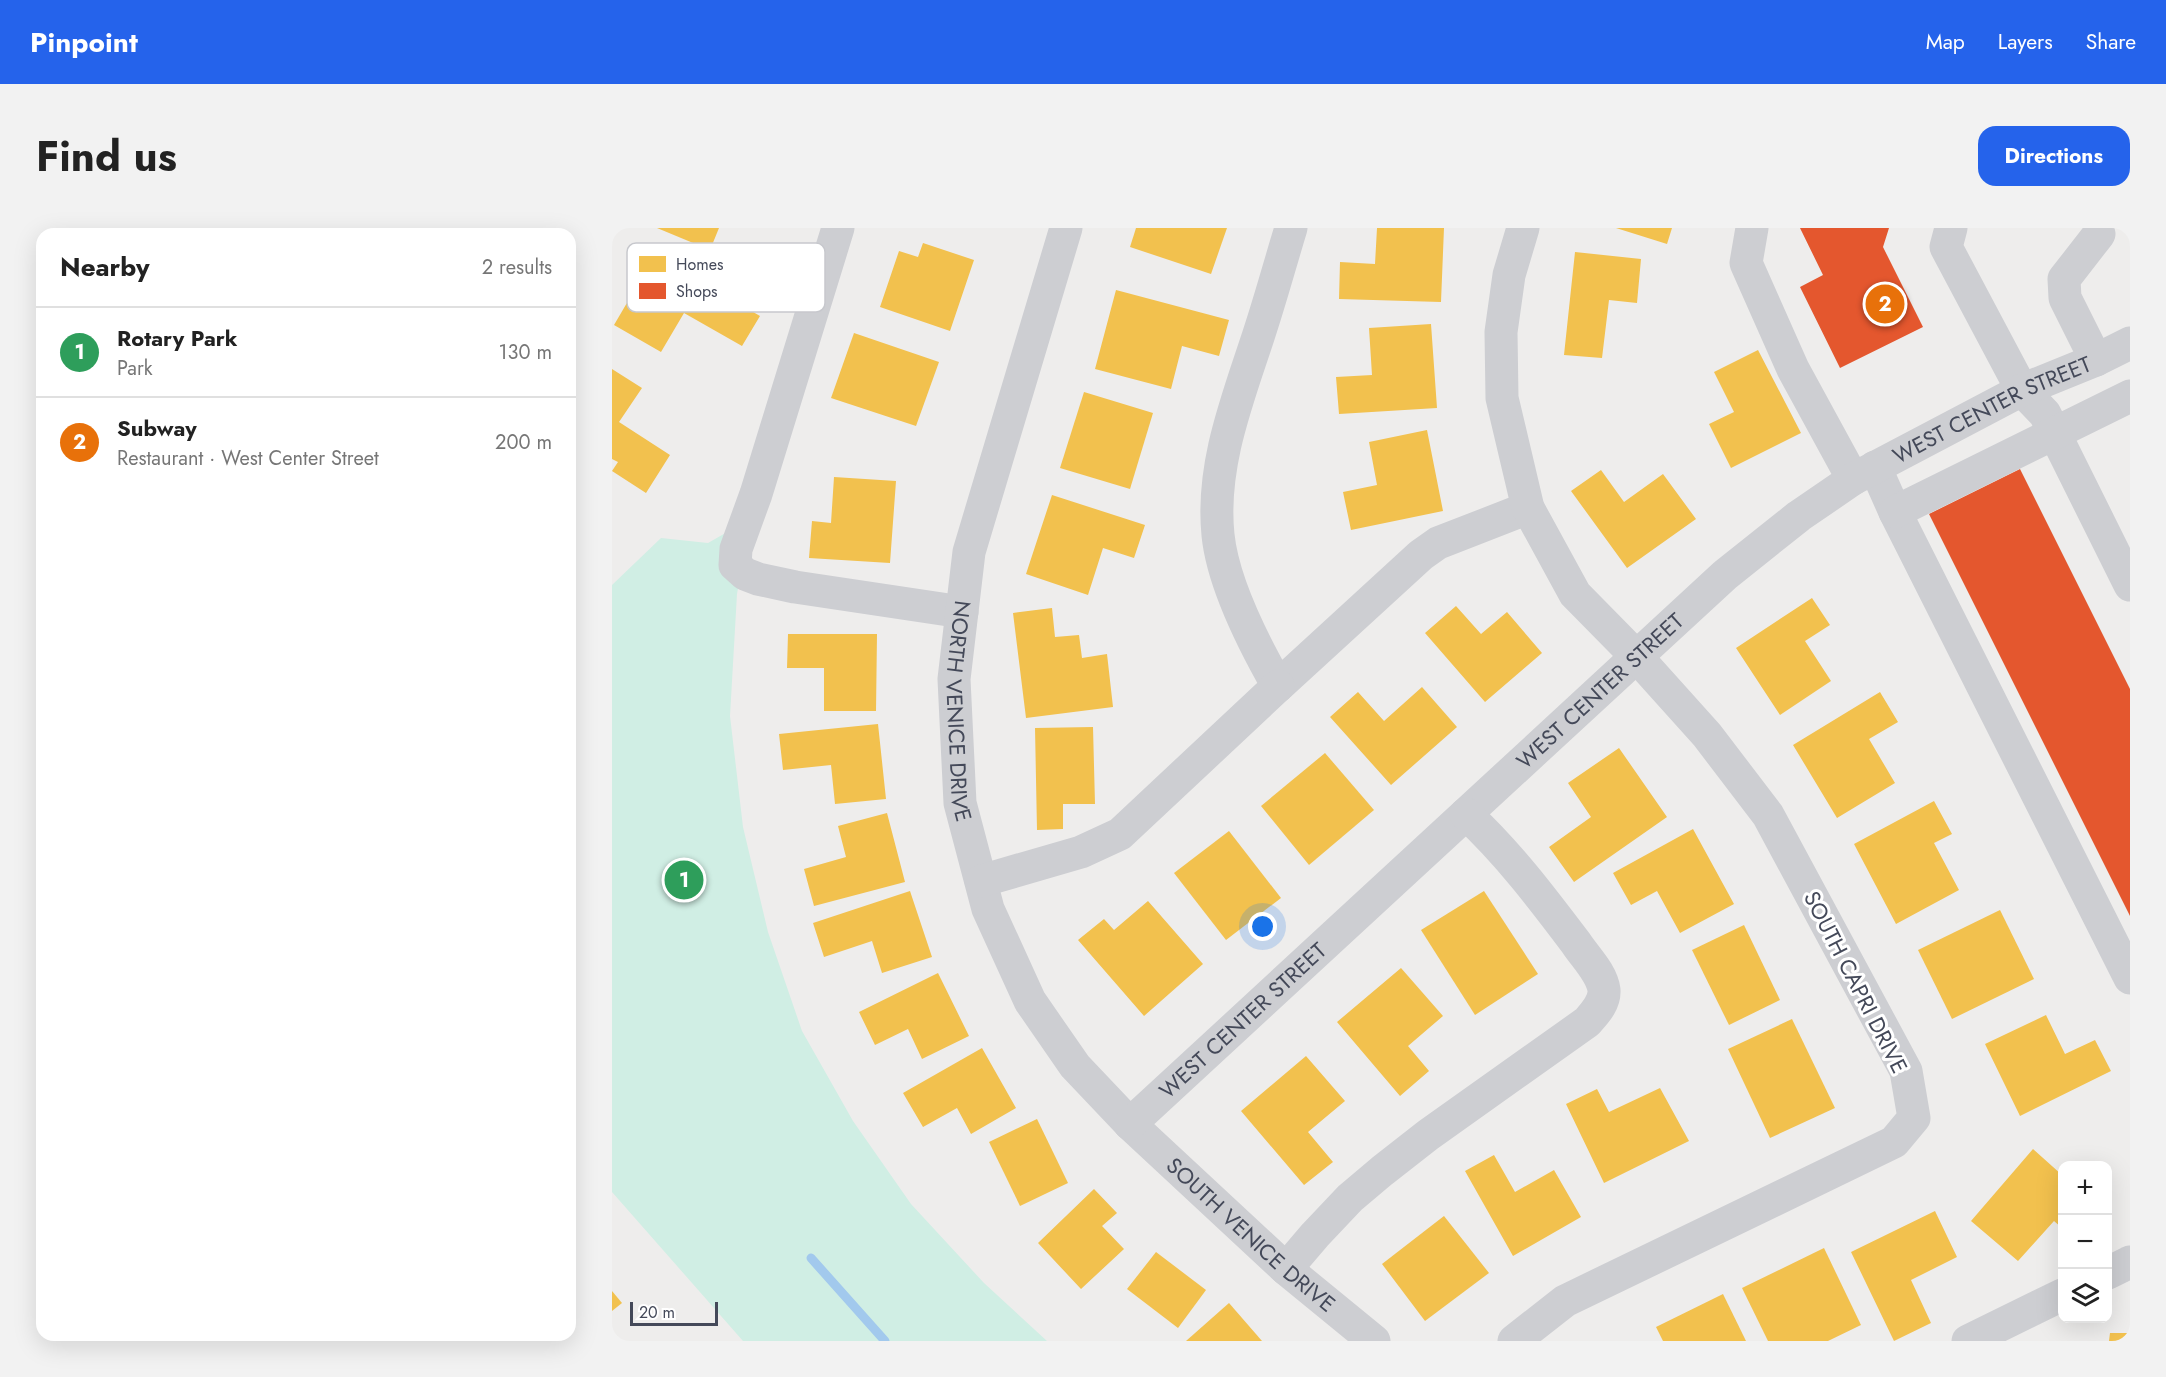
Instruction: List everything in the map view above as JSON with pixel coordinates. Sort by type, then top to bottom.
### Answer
[{"type":"street","points":[[825,270],[838,228]]},
{"type":"street","name":"NORTH VENICE DRIVE","points":[[1066,228],[969,552],[954,679],[960,803],[988,909],[1030,1001],[1075,1066],[1130,1124]]},
{"type":"street","points":[[1278,686],[1255,646],[1225,567],[1218,538],[1216,503],[1221,460],[1231,417],[1291,228]]},
{"type":"street","name":"SOUTH CAPRI DRIVE","points":[[1514,1341],[1565,1301],[1894,1142],[1914,1118],[1906,1071],[1768,815],[1707,735],[1636,656],[1575,594],[1528,508],[1502,398],[1501,332],[1509,275],[1523,228]]},
{"type":"street","points":[[1752,228],[1746,263],[1794,369],[1864,473],[1895,512],[2130,978]]},
{"type":"street","points":[[1951,228],[1946,247],[2022,390],[2045,414],[2130,585]]},
{"type":"street","points":[[2103,230],[2064,279],[2065,298],[2113,351],[2130,381]]},
{"type":"street","points":[[812,312],[756,494],[736,549],[735,565],[745,574],[758,579],[795,587],[962,612]]},
{"type":"street","name":"WEST CENTER STREET","points":[[1130,1124],[1725,575],[1799,516],[1864,473],[2022,390],[2113,351]]},
{"type":"street","points":[[1895,512],[2130,396]]},
{"type":"street","points":[[981,881],[1082,852],[1120,834],[1421,555],[1438,543],[1528,508]]},
{"type":"street","points":[[1286,1269],[1343,1206],[1382,1171],[1428,1135],[1587,1022],[1601,1004],[1604,992],[1600,979],[1592,966],[1534,888],[1493,839],[1466,814]]},
{"type":"street","name":"SOUTH VENICE DRIVE","points":[[1130,1124],[1286,1269],[1374,1341]]},
{"type":"street","points":[[2112,1271],[2130,1262]]},
{"type":"street","points":[[1968,1341],[2058,1297]]},
{"type":"green space","points":[[750,519],[737,594],[730,716],[743,827],[768,932],[802,1031],[853,1121],[911,1204],[984,1283],[1047,1341],[743,1341],[612,1192],[612,585],[661,538],[708,543]]},
{"type":"building: Homes","points":[[657,228],[719,228],[713,243],[693,243]]},
{"type":"building: Homes","points":[[1136,228],[1227,228],[1211,274],[1130,247]]},
{"type":"building: Homes","points":[[1377,228],[1444,228],[1441,302],[1339,299],[1340,262],[1375,264]]},
{"type":"building: Homes","points":[[1616,228],[1672,228],[1667,244]]},
{"type":"building: Homes","points":[[923,243],[974,260],[950,331],[880,307],[899,251],[918,257]]},
{"type":"building: Homes","points":[[1575,252],[1641,259],[1637,303],[1609,300],[1602,358],[1564,355]]},
{"type":"building: Homes","points":[[1116,290],[1229,320],[1219,356],[1182,346],[1171,389],[1095,369]]},
{"type":"building: Homes","points":[[627,303],[627,312],[753,312],[760,316],[742,346],[684,313],[661,352],[614,325]]},
{"type":"building: Homes","points":[[1431,324],[1437,408],[1339,414],[1336,377],[1372,375],[1369,328]]},
{"type":"building: Homes","points":[[854,333],[939,362],[916,426],[831,398]]},
{"type":"building: Homes","points":[[1758,350],[1801,433],[1731,468],[1709,424],[1734,412],[1714,372]]},
{"type":"building: Homes","points":[[612,369],[642,388],[619,422],[670,455],[646,493],[612,471],[618,462],[612,459]]},
{"type":"building: Homes","points":[[1084,392],[1153,413],[1130,489],[1060,468]]},
{"type":"building: Homes","points":[[1427,430],[1443,511],[1351,530],[1343,492],[1377,485],[1369,442]]},
{"type":"building: Homes","points":[[1601,470],[1624,502],[1663,474],[1696,519],[1627,568],[1571,491]]},
{"type":"building: Homes","points":[[834,477],[896,481],[890,563],[809,558],[812,521],[831,523]]},
{"type":"building: Homes","points":[[1052,495],[1145,525],[1134,558],[1103,548],[1088,595],[1026,574]]},
{"type":"building: Homes","points":[[1812,598],[1830,625],[1805,641],[1831,681],[1780,715],[1736,648]]},
{"type":"building: Homes","points":[[1456,606],[1481,634],[1507,612],[1542,653],[1485,702],[1425,633]]},
{"type":"building: Homes","points":[[1052,608],[1055,637],[1079,635],[1082,658],[1107,654],[1113,707],[1026,718],[1013,613]]},
{"type":"building: Homes","points":[[788,634],[877,634],[876,711],[824,711],[824,668],[787,668]]},
{"type":"building: Homes","points":[[1422,687],[1457,727],[1391,785],[1330,717],[1358,692],[1384,721]]},
{"type":"building: Homes","points":[[1880,692],[1898,722],[1869,739],[1895,783],[1837,818],[1793,745]]},
{"type":"building: Homes","points":[[878,724],[886,799],[835,804],[831,765],[783,770],[779,734]]},
{"type":"building: Homes","points":[[1093,727],[1095,804],[1063,804],[1063,829],[1037,830],[1035,728]]},
{"type":"building: Homes","points":[[1619,748],[1667,817],[1574,882],[1549,847],[1591,817],[1568,783]]},
{"type":"building: Homes","points":[[1325,753],[1374,810],[1309,865],[1261,806]]},
{"type":"building: Homes","points":[[1934,801],[1952,834],[1934,843],[1959,890],[1896,924],[1854,844]]},
{"type":"building: Homes","points":[[887,813],[905,882],[814,906],[804,869],[846,857],[838,826]]},
{"type":"building: Homes","points":[[1693,829],[1734,904],[1680,933],[1657,891],[1631,905],[1613,873]]},
{"type":"building: Homes","points":[[1229,831],[1281,898],[1226,940],[1174,873]]},
{"type":"building: Homes","points":[[910,891],[932,957],[882,973],[872,941],[824,957],[813,923]]},
{"type":"building: Homes","points":[[1484,891],[1538,974],[1475,1015],[1421,930]]},
{"type":"building: Homes","points":[[1148,901],[1203,964],[1144,1016],[1078,940],[1104,919],[1114,930]]},
{"type":"building: Homes","points":[[2000,910],[2034,979],[1952,1019],[1918,950]]},
{"type":"building: Homes","points":[[1744,925],[1780,1000],[1729,1025],[1692,950]]},
{"type":"building: Homes","points":[[1401,968],[1443,1016],[1408,1046],[1429,1071],[1400,1096],[1337,1022]]},
{"type":"building: Homes","points":[[938,973],[969,1036],[922,1059],[908,1029],[875,1045],[859,1012]]},
{"type":"building: Homes","points":[[2046,1015],[2065,1054],[2095,1040],[2111,1071],[2020,1116],[1985,1044]]},
{"type":"building: Homes","points":[[1792,1019],[1835,1108],[1770,1138],[1728,1049]]},
{"type":"building: Homes","points":[[982,1048],[1016,1108],[971,1134],[957,1108],[923,1127],[903,1093]]},
{"type":"building: Homes","points":[[1306,1056],[1345,1101],[1308,1132],[1333,1162],[1304,1185],[1241,1111]]},
{"type":"building: Homes","points":[[1660,1088],[1689,1141],[1604,1183],[1566,1104],[1597,1089],[1609,1112]]},
{"type":"building: Homes","points":[[1037,1119],[1068,1183],[1020,1206],[989,1142]]},
{"type":"building: Homes","points":[[2033,1149],[2058,1171],[2058,1224],[2054,1221],[2018,1261],[1971,1221]]},
{"type":"building: Homes","points":[[1494,1155],[1515,1192],[1554,1170],[1581,1217],[1513,1256],[1465,1171]]},
{"type":"building: Homes","points":[[1094,1189],[1117,1213],[1102,1226],[1124,1249],[1081,1289],[1038,1243]]},
{"type":"building: Homes","points":[[1935,1211],[1957,1257],[1911,1280],[1931,1323],[1894,1341],[1851,1252]]},
{"type":"building: Homes","points":[[1444,1216],[1489,1273],[1425,1321],[1382,1264]]},
{"type":"building: Homes","points":[[1824,1248],[1861,1325],[1828,1341],[1768,1341],[1742,1288]]},
{"type":"building: Homes","points":[[1156,1252],[1206,1290],[1178,1328],[1127,1289]]},
{"type":"building: Homes","points":[[612,1291],[622,1303],[612,1311]]},
{"type":"building: Homes","points":[[1723,1294],[1746,1341],[1663,1341],[1656,1327]]},
{"type":"building: Homes","points":[[1229,1303],[1262,1341],[1186,1341]]},
{"type":"building: Homes","points":[[2110,1333],[2130,1333],[2130,1341],[2109,1341]]},
{"type":"building: Shops","points":[[1800,228],[1889,228],[1883,247],[1923,327],[1840,368],[1800,287],[1823,275]]},
{"type":"building: Shops","points":[[2020,469],[2130,689],[2130,916],[1929,514]]},
{"type":"waterway","points":[[811,1258],[885,1341]]},
{"type":"place","name":"Subway","points":[[1885,304]]},
{"type":"place","name":"Rotary Park","points":[[684,880]]}]
